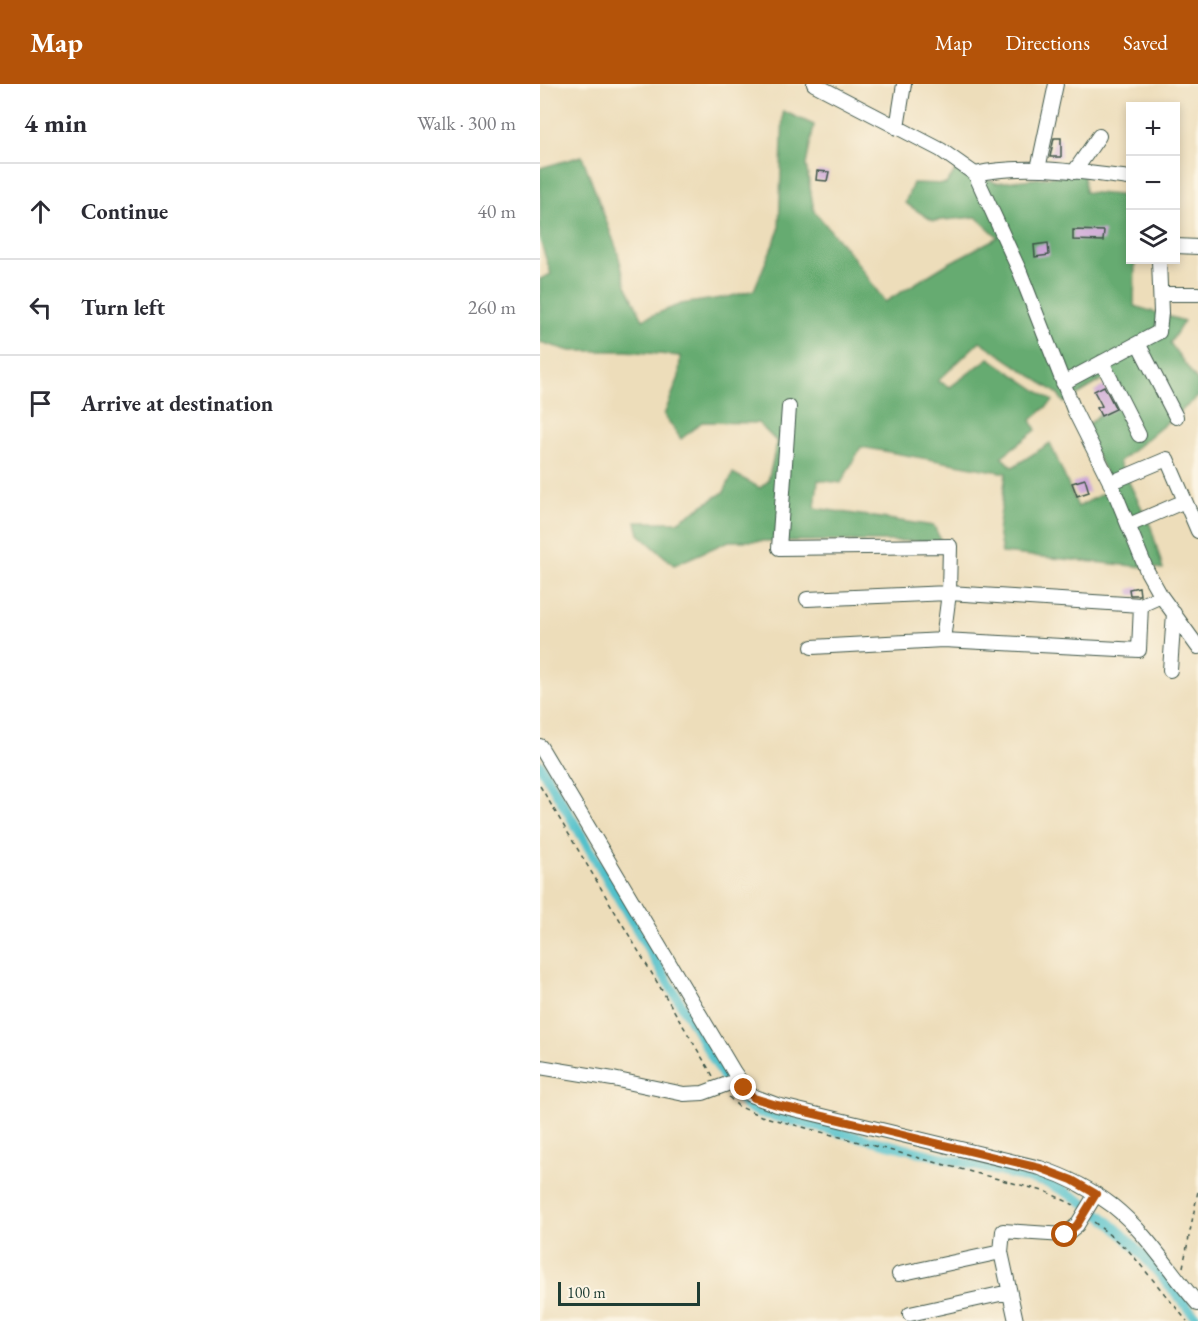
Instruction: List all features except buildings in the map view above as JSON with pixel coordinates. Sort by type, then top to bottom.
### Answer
[{"type":"street","points":[[814,84],[941,150],[975,174],[1020,272],[1074,410],[1129,525],[1144,565],[1161,596],[1198,647]]},
{"type":"street","points":[[897,128],[904,84]]},
{"type":"street","points":[[1038,169],[1056,84]]},
{"type":"street","points":[[1074,172],[1099,136]]},
{"type":"street","points":[[975,174],[1003,168],[1126,177]]},
{"type":"street","points":[[1180,246],[1198,247]]},
{"type":"street","points":[[1063,383],[1159,332],[1161,294],[1159,264]]},
{"type":"street","points":[[1161,294],[1198,294]]},
{"type":"street","points":[[1138,343],[1176,417]]},
{"type":"street","points":[[1102,362],[1139,435]]},
{"type":"street","points":[[789,406],[779,548],[950,546],[949,593],[943,640]]},
{"type":"street","points":[[1110,483],[1167,459],[1198,531]]},
{"type":"street","points":[[1129,525],[1185,501]]},
{"type":"street","points":[[807,599],[949,593],[1141,605],[1161,596]]},
{"type":"street","points":[[812,646],[943,640],[1139,650],[1141,605]]},
{"type":"street","points":[[1170,670],[1174,614]]},
{"type":"street","points":[[540,746],[728,1084],[759,1100],[1040,1168],[1072,1180],[1090,1204],[1113,1206],[1140,1233],[1198,1304]]},
{"type":"street","points":[[540,1067],[684,1094],[700,1094],[728,1084]]},
{"type":"street","points":[[1016,1321],[1001,1252],[1003,1231],[1065,1235],[1077,1225],[1090,1204]]},
{"type":"street","points":[[899,1274],[1001,1252]]},
{"type":"street","points":[[910,1314],[1009,1292]]},
{"type":"path","points":[[540,786],[728,1084],[738,1106],[761,1116],[1047,1192],[1072,1204],[1090,1204],[1187,1321]]},
{"type":"path","points":[[1177,1280],[1186,1261],[1198,1191]]},
{"type":"green space","points":[[783,111],[814,125],[806,165],[814,211],[853,257],[885,302],[947,264],[998,237],[976,217],[933,221],[905,203],[913,183],[946,184],[960,164],[996,183],[1084,173],[1085,192],[1126,196],[1126,264],[1135,264],[1134,306],[1184,321],[1170,343],[1198,382],[1198,397],[1119,462],[1151,527],[1163,569],[1002,553],[998,531],[1006,473],[861,447],[841,483],[818,480],[815,508],[934,526],[941,541],[729,541],[674,565],[639,534],[636,522],[677,522],[724,492],[733,473],[760,488],[768,481],[777,442],[758,423],[702,422],[681,439],[664,415],[679,377],[680,356],[626,351],[570,351],[540,342],[540,279],[551,274],[540,240],[540,168],[582,156],[617,250],[626,285],[643,319],[681,304],[728,297],[754,290],[779,230]],"holes":[[[980,341],[1058,394],[1064,403],[1112,374],[1123,392],[1084,429],[1113,488],[1078,507],[1050,443],[1013,467],[1001,457],[1036,430],[1031,420],[1053,401],[989,358],[950,387],[938,381]]]},
{"type":"waterway","points":[[540,765],[727,1082],[746,1106],[760,1113],[1047,1183],[1071,1195],[1112,1225],[1148,1261],[1198,1320]]},
{"type":"route","points":[[744,1088],[759,1100],[1040,1168],[1072,1180],[1096,1194],[1077,1225],[1065,1235]]}]
